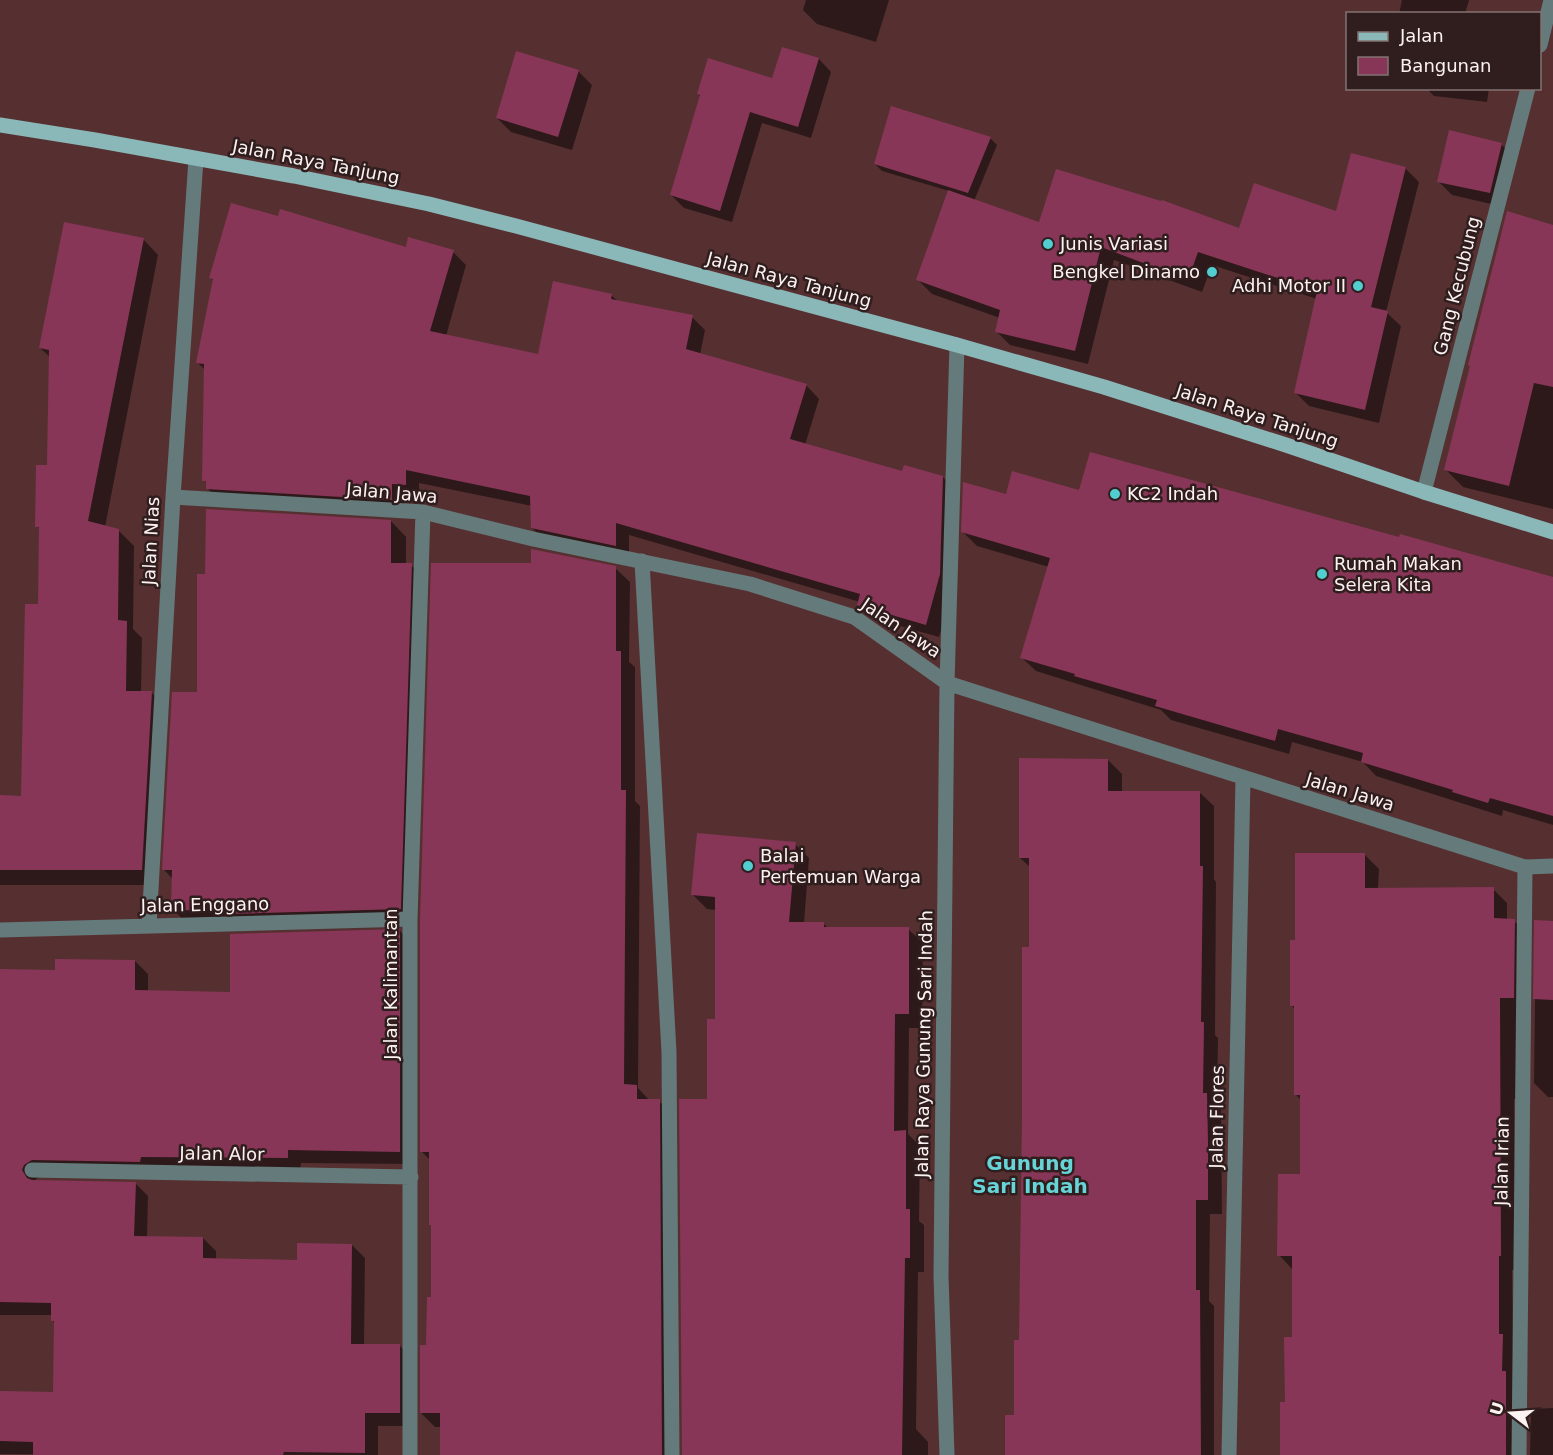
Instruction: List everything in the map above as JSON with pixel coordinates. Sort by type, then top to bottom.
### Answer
[{"type":"main road","name":"Jalan Raya Tanjung","points":[[0,125],[294,176],[429,204],[957,345],[1104,387],[1553,532]]},
{"type":"street","points":[[1541,38],[1551,0]]},
{"type":"street","name":"Gang Kecubung","points":[[1424,492],[1527,90]]},
{"type":"street","name":"Jalan Nias","points":[[149,925],[173,497],[196,159]]},
{"type":"street","name":"Jalan Raya Gunung Sari Indah","points":[[947,1455],[941,1276],[947,683],[957,345]]},
{"type":"street","name":"Jalan Jawa","points":[[173,497],[423,512],[533,539],[750,584],[854,617],[947,683],[1525,867],[1553,866]]},
{"type":"street","name":"Jalan Kalimantan","points":[[410,1455],[410,920],[423,512]]},
{"type":"street","points":[[642,561],[669,1052],[672,1455]]},
{"type":"street","name":"Jalan Flores","points":[[1229,1455],[1243,779]]},
{"type":"street","name":"Jalan Irian","points":[[1519,1455],[1525,867]]},
{"type":"street","name":"Jalan Enggano","points":[[0,930],[410,920]]},
{"type":"street","name":"Jalan Alor","points":[[32,1170],[411,1177]]},
{"type":"building","points":[[782,47],[819,58],[798,127],[750,112],[720,211],[670,195],[700,95],[697,94],[708,58],[772,78]]},
{"type":"building","points":[[516,51],[579,70],[558,137],[496,118]]},
{"type":"building","points":[[891,106],[991,137],[968,193],[874,164]]},
{"type":"building","points":[[1449,130],[1502,143],[1490,193],[1437,182]]},
{"type":"building","points":[[1351,153],[1406,167],[1371,307],[1388,311],[1365,410],[1294,393],[1317,291],[1198,252],[1188,280],[1101,247],[1075,351],[995,332],[1000,310],[916,280],[948,190],[1039,222],[1056,169],[1162,200],[1239,228],[1254,183],[1336,211]]},
{"type":"building","points":[[231,203],[278,216],[280,209],[406,247],[408,237],[454,250],[430,331],[538,354],[553,281],[612,294],[611,299],[693,315],[686,349],[807,384],[790,439],[902,471],[904,465],[943,476],[940,574],[926,625],[857,605],[860,594],[616,523],[616,546],[531,528],[530,496],[406,470],[406,485],[392,484],[392,500],[206,489],[206,481],[202,481],[204,364],[196,363],[213,279],[209,278]]},
{"type":"building","points":[[1507,211],[1553,225],[1553,387],[1534,383],[1509,486],[1444,470]]},
{"type":"building","points":[[64,222],[144,238],[88,521],[119,529],[118,620],[127,621],[126,691],[152,691],[142,870],[0,870],[0,795],[21,796],[25,604],[38,604],[39,527],[35,527],[36,465],[47,465],[49,350],[39,348]]},
{"type":"building","points":[[1090,452],[1553,577],[1553,816],[1490,798],[1488,803],[1452,792],[1453,790],[1361,762],[1363,753],[1278,729],[1275,741],[1155,706],[1157,700],[1020,658],[1050,558],[961,532],[963,482],[1006,494],[1012,471],[1079,490]]},
{"type":"building","points":[[206,509],[391,520],[391,563],[412,563],[401,909],[230,914],[230,911],[171,910],[172,870],[162,870],[172,692],[197,692],[197,574],[205,574]]},
{"type":"building","points":[[531,549],[616,566],[616,651],[621,651],[621,790],[626,790],[624,1084],[637,1085],[637,1099],[660,1099],[662,1455],[440,1455],[440,1413],[420,1413],[420,1345],[426,1345],[427,1297],[431,1297],[429,1152],[420,1152],[420,919],[431,563],[531,563]]},
{"type":"building","points":[[1019,758],[1108,759],[1108,791],[1200,791],[1200,866],[1203,866],[1201,1022],[1204,1022],[1203,1093],[1207,1093],[1208,1143],[1208,1200],[1196,1200],[1196,1290],[1200,1290],[1201,1455],[1005,1455],[1005,1415],[1014,1415],[1014,1340],[1019,1340],[1022,947],[1029,947],[1029,858],[1019,858]]},
{"type":"building","points":[[697,833],[796,842],[789,922],[824,922],[824,927],[909,927],[909,1014],[895,1014],[894,1131],[906,1130],[906,1209],[910,1209],[910,1258],[905,1258],[902,1455],[682,1455],[679,1099],[707,1099],[707,1019],[715,1019],[715,897],[691,895]]},
{"type":"building","points":[[1295,853],[1365,853],[1365,888],[1494,887],[1494,918],[1515,919],[1514,998],[1500,998],[1499,1334],[1503,1334],[1502,1371],[1506,1371],[1506,1455],[1280,1455],[1280,1402],[1285,1402],[1284,1337],[1292,1337],[1292,1256],[1277,1256],[1278,1174],[1300,1174],[1300,1095],[1294,1095],[1294,1006],[1290,1006],[1290,940],[1295,940]]},
{"type":"building","points":[[1534,920],[1553,921],[1553,1000],[1533,999]]},
{"type":"building","points":[[400,929],[400,1152],[288,1150],[288,1158],[141,1157],[140,1162],[32,1160],[24,1165],[22,1170],[27,1178],[32,1180],[136,1182],[134,1236],[203,1237],[203,1258],[297,1260],[297,1243],[352,1244],[351,1344],[400,1344],[400,1413],[365,1413],[365,1453],[33,1455],[33,1442],[0,1441],[0,1391],[53,1392],[54,1321],[51,1321],[51,1303],[0,1302],[0,969],[55,970],[55,959],[135,960],[135,990],[230,992],[230,934]]},
{"type":"place","name":"Junis Variasi","points":[[1048,244]]},
{"type":"place","name":"Bengkel Dinamo","points":[[1212,272]]},
{"type":"place","name":"Adhi Motor II","points":[[1358,286]]},
{"type":"place","name":"KC2 Indah","points":[[1115,494]]},
{"type":"place","name":"Rumah Makan Selera Kita","points":[[1322,574]]},
{"type":"place","name":"Balai Pertemuan Warga","points":[[748,866]]},
{"type":"district","name":"Gunung Sari Indah","points":[[1030,1174]]}]
